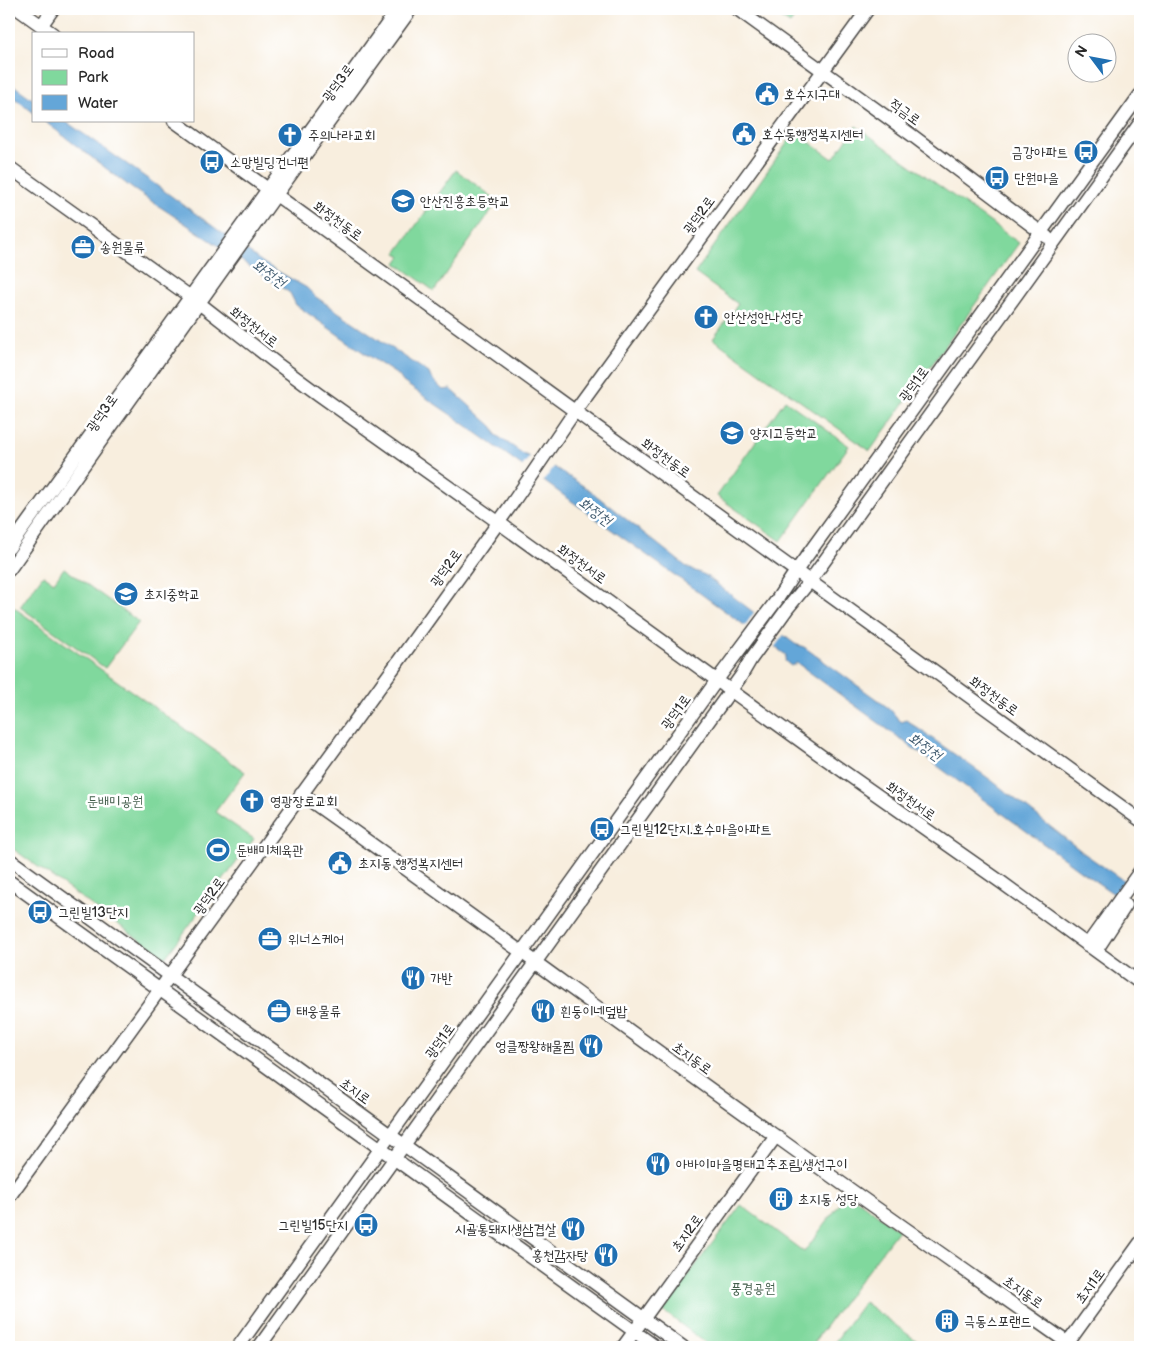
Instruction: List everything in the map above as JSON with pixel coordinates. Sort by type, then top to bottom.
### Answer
[{"type":"street","points":[[18,9],[49,32]]},
{"type":"street","points":[[41,26],[53,9]]},
{"type":"street","name":"광덕3로","points":[[9,548],[216,271],[398,9]]},
{"type":"street","name":"광덕3로","points":[[272,192],[411,9]]},
{"type":"street","name":"적금로","points":[[737,9],[913,136],[1054,242]]},
{"type":"street","name":"광덕2로","points":[[9,1197],[868,9]]},
{"type":"street","name":"광덕1로","points":[[238,1347],[1140,95]]},
{"type":"street","name":"화정천동로","points":[[175,122],[1140,820]]},
{"type":"street","points":[[259,1347],[751,659],[810,581],[1140,123]]},
{"type":"street","name":"화정천서로","points":[[9,167],[194,300],[283,368],[1140,983]]},
{"type":"street","name":"광덕3로","points":[[9,570],[194,300]]},
{"type":"street","name":"초지동로","points":[[301,794],[1066,1345]]},
{"type":"street","name":"초지로","points":[[9,859],[683,1347]]},
{"type":"street","points":[[1092,948],[1140,871]]},
{"type":"street","points":[[9,881],[656,1347]]},
{"type":"street","points":[[1111,919],[1140,885]]},
{"type":"street","name":"초지2로","points":[[623,1347],[776,1136]]},
{"type":"street","name":"초지1로","points":[[1066,1345],[1140,1243]]},
{"type":"green space","points":[[767,9],[801,9],[790,24]]},
{"type":"green space","points":[[856,126],[1019,243],[870,451],[713,339],[738,304],[695,273],[795,132],[833,159]]},
{"type":"green space","points":[[456,170],[498,201],[434,291],[396,263],[401,256],[396,253]]},
{"type":"green space","points":[[785,400],[849,446],[781,541],[717,496]]},
{"type":"green space","points":[[64,568],[139,622],[105,668],[20,607],[43,575],[54,582]]},
{"type":"green space","name":"둔배미공원","points":[[9,604],[245,772],[215,812],[254,839],[165,958],[9,846]]},
{"type":"green space","name":"풍경공원","points":[[848,1193],[898,1230],[810,1347],[711,1347],[662,1310],[741,1205],[804,1252]]},
{"type":"green space","points":[[864,1302],[925,1347],[831,1347]]},
{"type":"water","points":[[9,82],[32,99],[32,111],[9,94]]},
{"type":"water","name":"화정천","points":[[45,122],[66,122],[265,264],[307,288],[316,297],[429,373],[431,378],[443,390],[451,389],[493,427],[496,435],[525,455],[554,467],[588,489],[688,568],[705,575],[795,644],[804,647],[890,709],[902,722],[906,720],[991,780],[1085,854],[1140,892],[1140,912],[1082,872],[797,663],[791,666],[785,661],[786,655],[403,382],[399,376],[296,305],[290,293],[133,189]]},
{"type":"pier","points":[[531,455],[556,464],[542,483],[521,468]]},
{"type":"pier","points":[[755,611],[785,633],[774,648],[744,627]]},
{"type":"pier","points":[[1126,879],[1140,889],[1140,901],[1133,910],[1113,897]]},
{"type":"place","name":"호수지구대","points":[[767,94]]},
{"type":"place","name":"호수동행정복지센터","points":[[744,134]]},
{"type":"place","name":"주의나라교회","points":[[290,135]]},
{"type":"place","name":"금강아파트","points":[[1086,152]]},
{"type":"place","name":"소망빌딩건너편","points":[[212,162]]},
{"type":"place","name":"단원마을","points":[[997,178]]},
{"type":"place","name":"안산진흥초등학교","points":[[403,201]]},
{"type":"place","name":"송원물류","points":[[83,247]]},
{"type":"place","name":"안산성안나성당","points":[[706,317]]},
{"type":"place","name":"양지고등학교","points":[[732,433]]},
{"type":"place","name":"초지중학교","points":[[126,594]]},
{"type":"place","name":"영광장로교회","points":[[252,801]]},
{"type":"place","name":"그린빌12단지.호수마을아파트","points":[[602,829]]},
{"type":"place","name":"둔배미체육관","points":[[218,850]]},
{"type":"place","name":"초지동 행정복지센터","points":[[340,863]]},
{"type":"place","name":"그린빌13단지","points":[[40,912]]},
{"type":"place","name":"위너스케어","points":[[270,939]]},
{"type":"place","name":"가반","points":[[413,978]]},
{"type":"place","name":"태웅물류","points":[[279,1011]]},
{"type":"place","name":"흰둥이네덮밥","points":[[543,1011]]},
{"type":"place","name":"엉클짱왕해물찜","points":[[591,1046]]},
{"type":"place","name":"아바이마을명태고추조림,생선구이","points":[[658,1164]]},
{"type":"place","name":"초지동 성당","points":[[781,1199]]},
{"type":"place","name":"그린빌15단지","points":[[366,1225]]},
{"type":"place","name":"시골통돼지생삼겹살","points":[[573,1229]]},
{"type":"place","name":"홍천감자탕","points":[[606,1255]]},
{"type":"place","name":"극동스포랜드","points":[[947,1321]]}]
